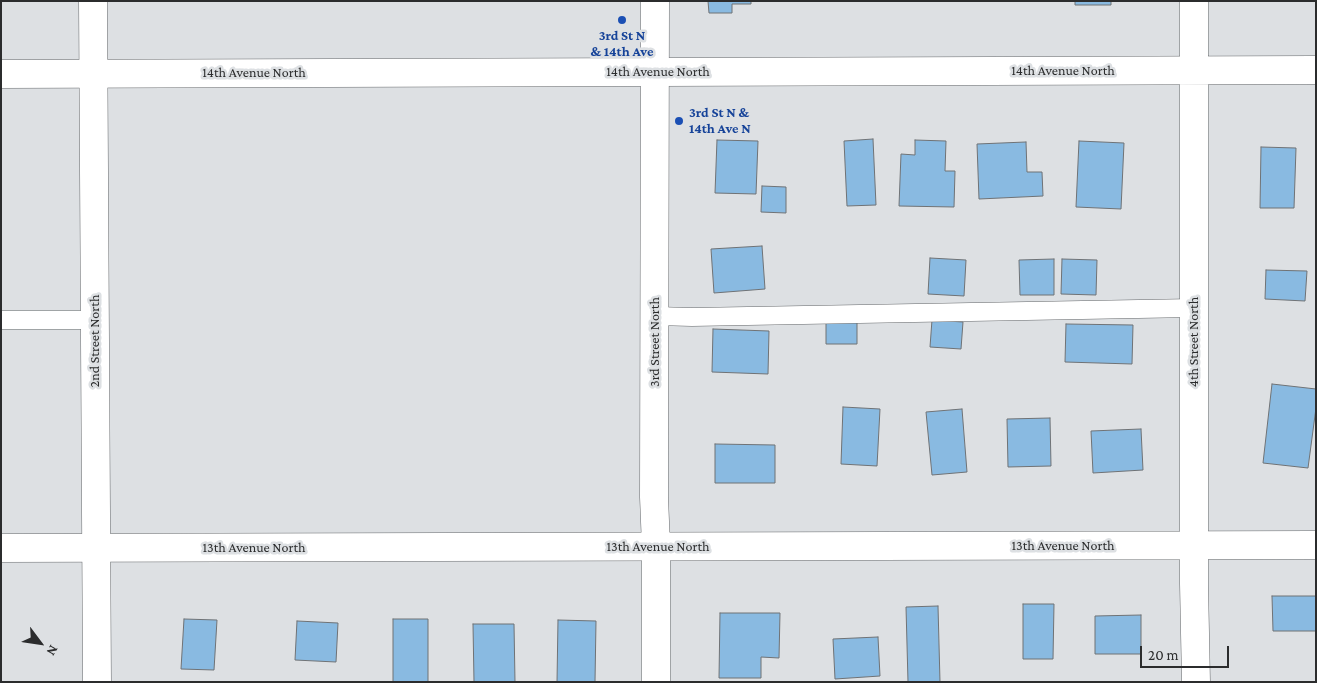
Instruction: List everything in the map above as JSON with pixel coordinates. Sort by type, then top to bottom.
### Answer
[{"type":"street","name":"2nd Street North","points":[[93,1],[97,682]]},
{"type":"street","name":"3rd Street North","points":[[655,1],[654,497],[656,682]]},
{"type":"street","name":"4th Street North","points":[[1194,1],[1194,545],[1196,682]]},
{"type":"street","name":"14th Avenue North","points":[[1,74],[1316,70]]},
{"type":"street","name":"13th Avenue North","points":[[1,548],[1316,545]]},
{"type":"lane","points":[[655,316],[692,317],[1194,308]]},
{"type":"lane","points":[[1,320],[95,320]]},
{"type":"building","points":[[708,1],[751,1],[751,4],[732,4],[732,13],[709,13]]},
{"type":"building","points":[[1075,1],[1111,1],[1111,5],[1075,5]]},
{"type":"building","points":[[873,139],[876,205],[847,206],[844,141]]},
{"type":"building","points":[[717,140],[758,141],[756,194],[715,193]]},
{"type":"building","points":[[915,140],[946,141],[945,171],[955,171],[954,207],[899,206],[901,154],[915,155]]},
{"type":"building","points":[[1079,141],[1124,143],[1121,209],[1076,207]]},
{"type":"building","points":[[1026,142],[1027,172],[1042,172],[1043,196],[979,199],[977,144]]},
{"type":"building","points":[[1261,147],[1296,148],[1294,208],[1260,208]]},
{"type":"building","points":[[762,186],[786,187],[786,213],[761,212]]},
{"type":"building","points":[[762,246],[765,289],[714,293],[711,249]]},
{"type":"building","points":[[930,258],[966,260],[964,296],[928,294]]},
{"type":"building","points":[[1054,259],[1054,295],[1020,295],[1019,260]]},
{"type":"building","points":[[1062,259],[1097,260],[1096,295],[1061,294]]},
{"type":"building","points":[[1266,270],[1307,271],[1305,301],[1265,299]]},
{"type":"building","points":[[932,320],[963,322],[961,349],[930,347]]},
{"type":"building","points":[[826,321],[857,321],[857,344],[826,344]]},
{"type":"building","points":[[1066,324],[1133,325],[1132,364],[1065,362]]},
{"type":"building","points":[[713,329],[769,331],[768,374],[712,372]]},
{"type":"building","points":[[1272,384],[1316,389],[1316,408],[1308,468],[1263,463]]},
{"type":"building","points":[[843,407],[880,409],[877,466],[841,464]]},
{"type":"building","points":[[962,409],[967,472],[932,475],[926,412]]},
{"type":"building","points":[[1050,418],[1051,466],[1008,467],[1007,419]]},
{"type":"building","points":[[1141,429],[1143,470],[1093,473],[1091,431]]},
{"type":"building","points":[[715,444],[775,445],[775,483],[715,483]]},
{"type":"building","points":[[1272,596],[1316,596],[1316,631],[1273,631]]},
{"type":"building","points":[[1023,604],[1054,604],[1053,659],[1023,659]]},
{"type":"building","points":[[938,606],[940,682],[908,682],[906,607]]},
{"type":"building","points":[[720,613],[780,613],[779,658],[761,657],[761,678],[719,678]]},
{"type":"building","points":[[1141,615],[1141,654],[1095,654],[1095,616]]},
{"type":"building","points":[[184,619],[217,620],[214,670],[181,669]]},
{"type":"building","points":[[393,619],[428,619],[428,682],[393,682]]},
{"type":"building","points":[[558,620],[596,621],[595,682],[557,682]]},
{"type":"building","points":[[297,621],[338,623],[336,662],[295,660]]},
{"type":"building","points":[[473,624],[514,624],[515,682],[474,682]]},
{"type":"building","points":[[878,637],[880,676],[835,679],[833,639]]},
{"type":"place","name":"3rd St N & 14th Ave","points":[[622,20]]},
{"type":"place","name":"3rd St N & 14th Ave N","points":[[679,121]]}]
